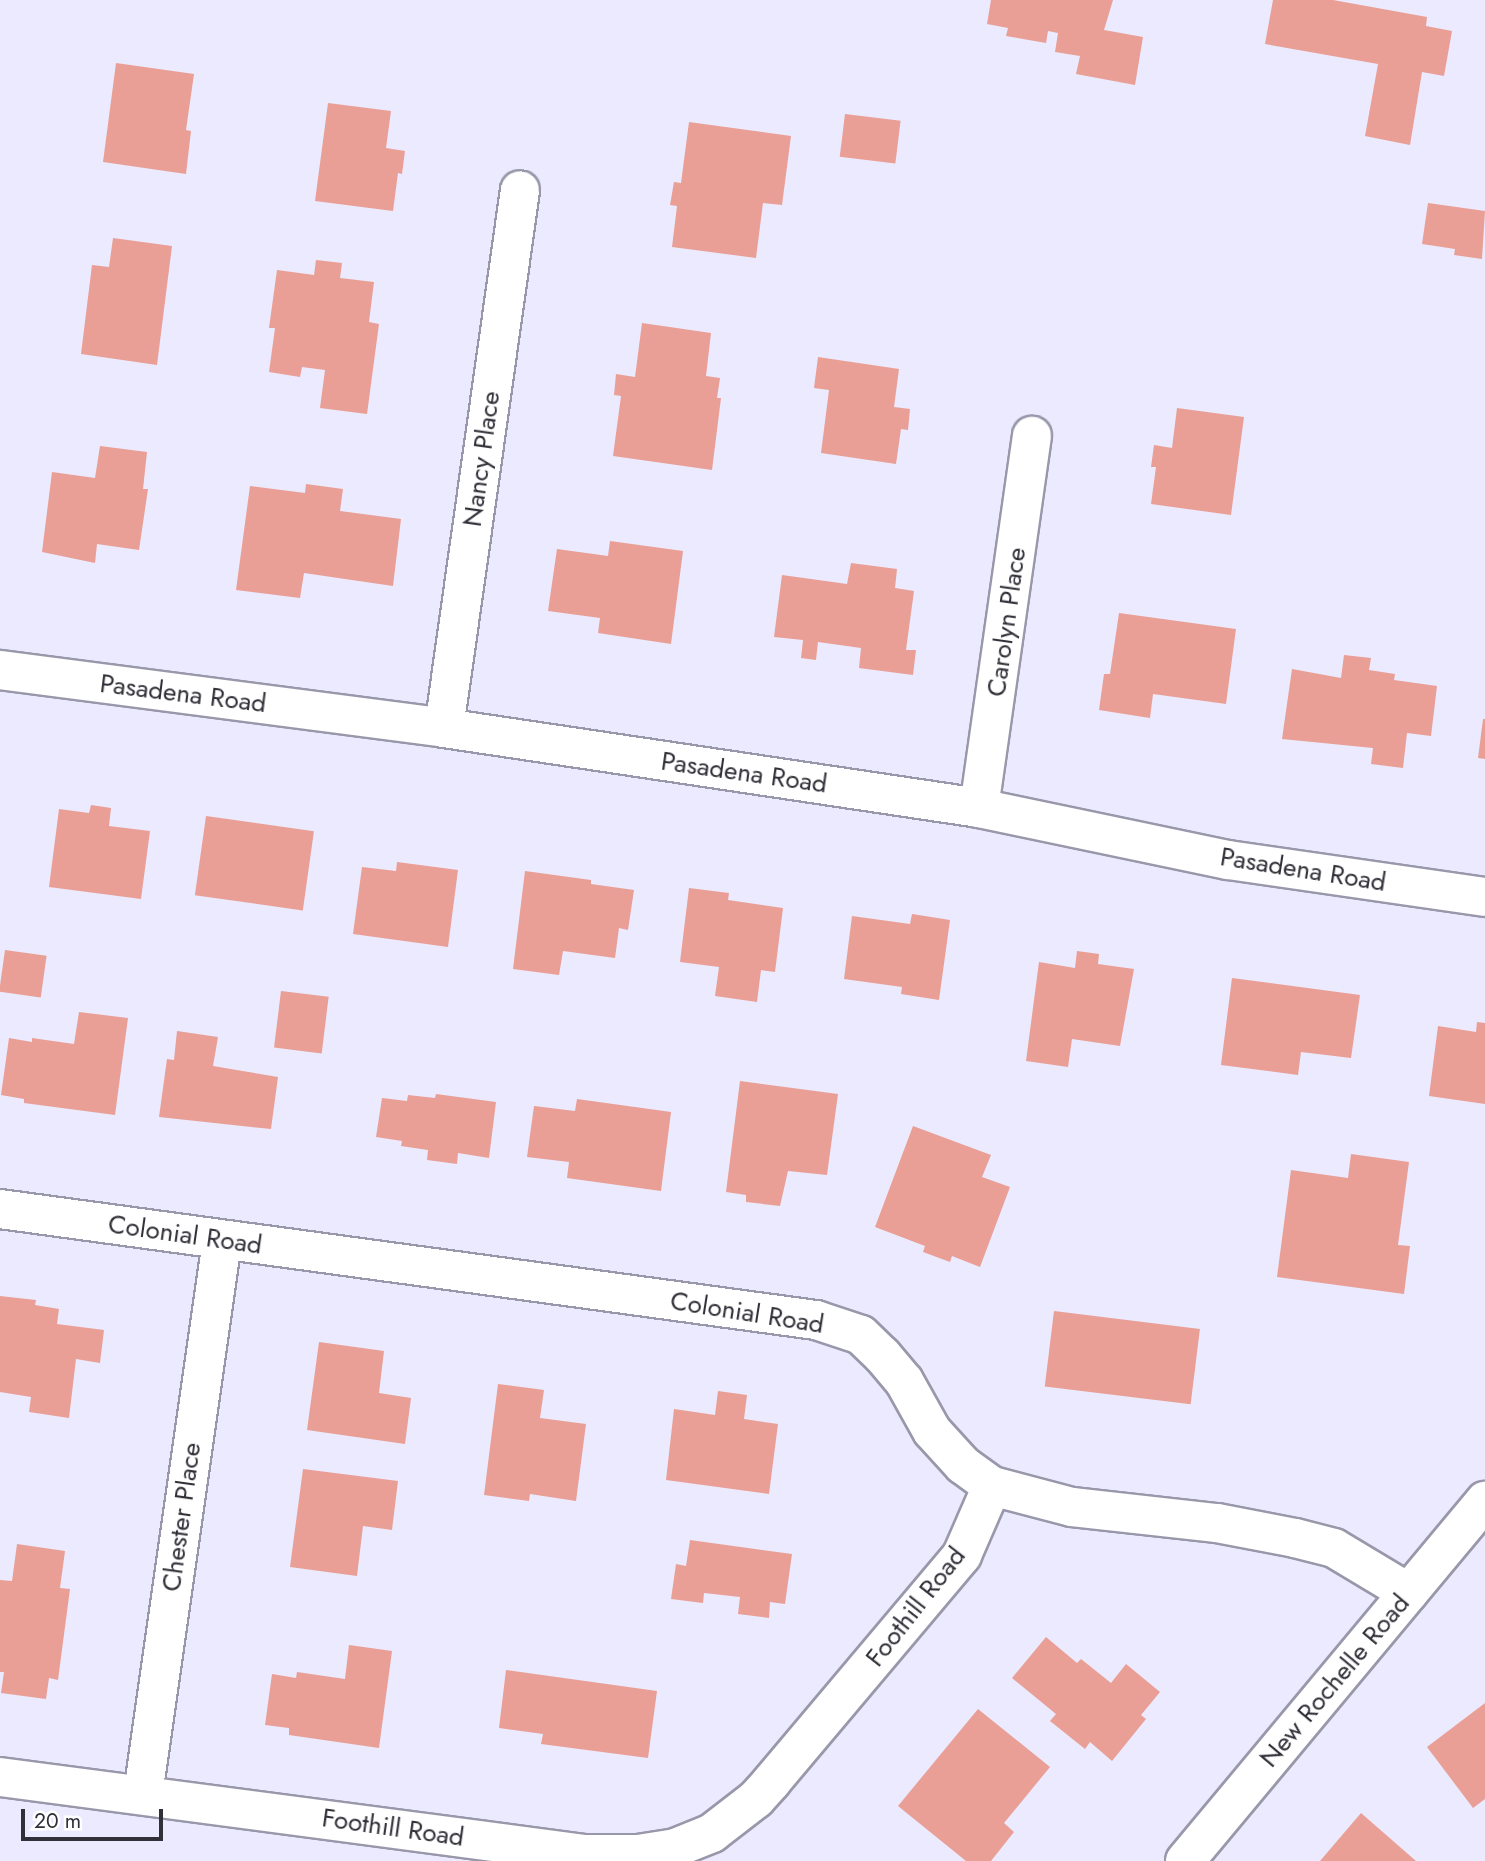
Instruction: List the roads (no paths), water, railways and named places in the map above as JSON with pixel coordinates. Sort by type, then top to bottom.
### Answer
[{"type":"street","name":"Nancy Place","points":[[444,728],[520,190]]},
{"type":"street","name":"Carolyn Place","points":[[979,808],[1032,436]]},
{"type":"street","name":"Pasadena Road","points":[[0,670],[444,728],[979,808],[1228,860],[1485,897]]},
{"type":"street","name":"Colonial Road","points":[[0,1209],[816,1320],[861,1335],[904,1381],[932,1431],[963,1465],[992,1486],[1072,1507],[1217,1523],[1334,1548],[1409,1592]]},
{"type":"street","name":"Chester Place","points":[[143,1794],[222,1241]]},
{"type":"street","name":"Foothill Road","points":[[0,1777],[585,1854],[638,1854],[675,1847],[712,1833],[756,1799],[772,1781],[962,1555],[992,1486]]},
{"type":"street","name":"New Rochelle Road","points":[[1185,1861],[1485,1501]]}]
